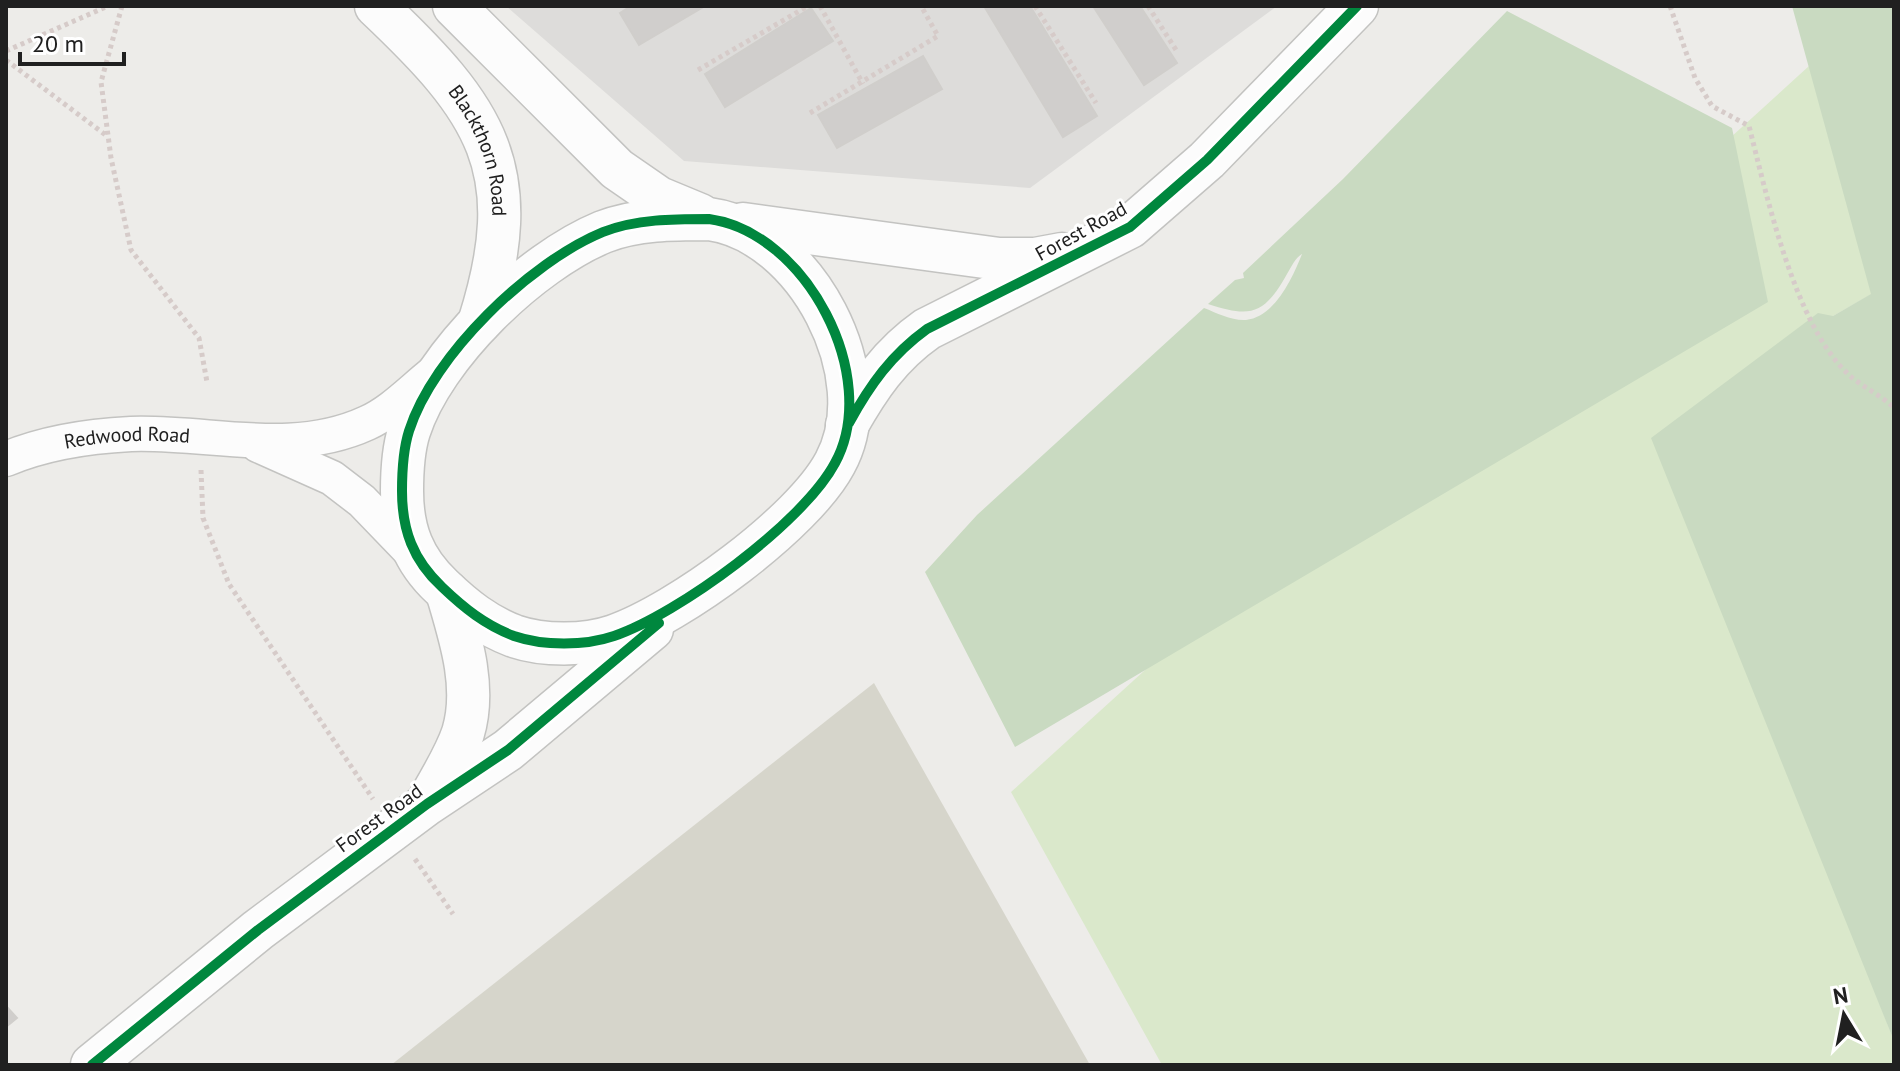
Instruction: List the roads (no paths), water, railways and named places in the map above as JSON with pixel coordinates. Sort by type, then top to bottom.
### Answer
[{"type":"street","name":"Blackthorn Road","points":[[376,6],[448,79],[485,134],[494,165],[499,233],[493,279],[477,328]]},
{"type":"street","points":[[454,6],[617,169],[659,198],[736,226],[768,245],[811,287],[833,327],[845,368],[845,430],[837,461],[819,489],[771,533],[686,600],[645,624],[611,637],[551,642],[523,639],[489,626],[447,592],[416,558],[406,534],[402,508],[404,453],[420,404],[446,363],[477,328],[521,282],[562,254],[604,232],[653,221],[712,219]]},
{"type":"street","name":"Forest Road","points":[[845,430],[870,386],[902,347],[949,316],[1029,281],[1114,237],[1146,215],[1207,160],[1357,6]]},
{"type":"street","name":"Forest Road","points":[[712,219],[999,259],[1035,259],[1087,249]]},
{"type":"street","name":"Redwood Road","points":[[6,459],[71,441],[132,434],[251,442],[314,438],[367,423],[446,363]]},
{"type":"street","name":"Redwood Road","points":[[251,442],[332,478],[362,501],[416,558]]},
{"type":"street","name":"Forest Road","points":[[427,804],[464,731],[464,651],[447,592]]},
{"type":"street","name":"Forest Road","points":[[92,1065],[258,930],[427,804],[508,750],[686,600]]}]
